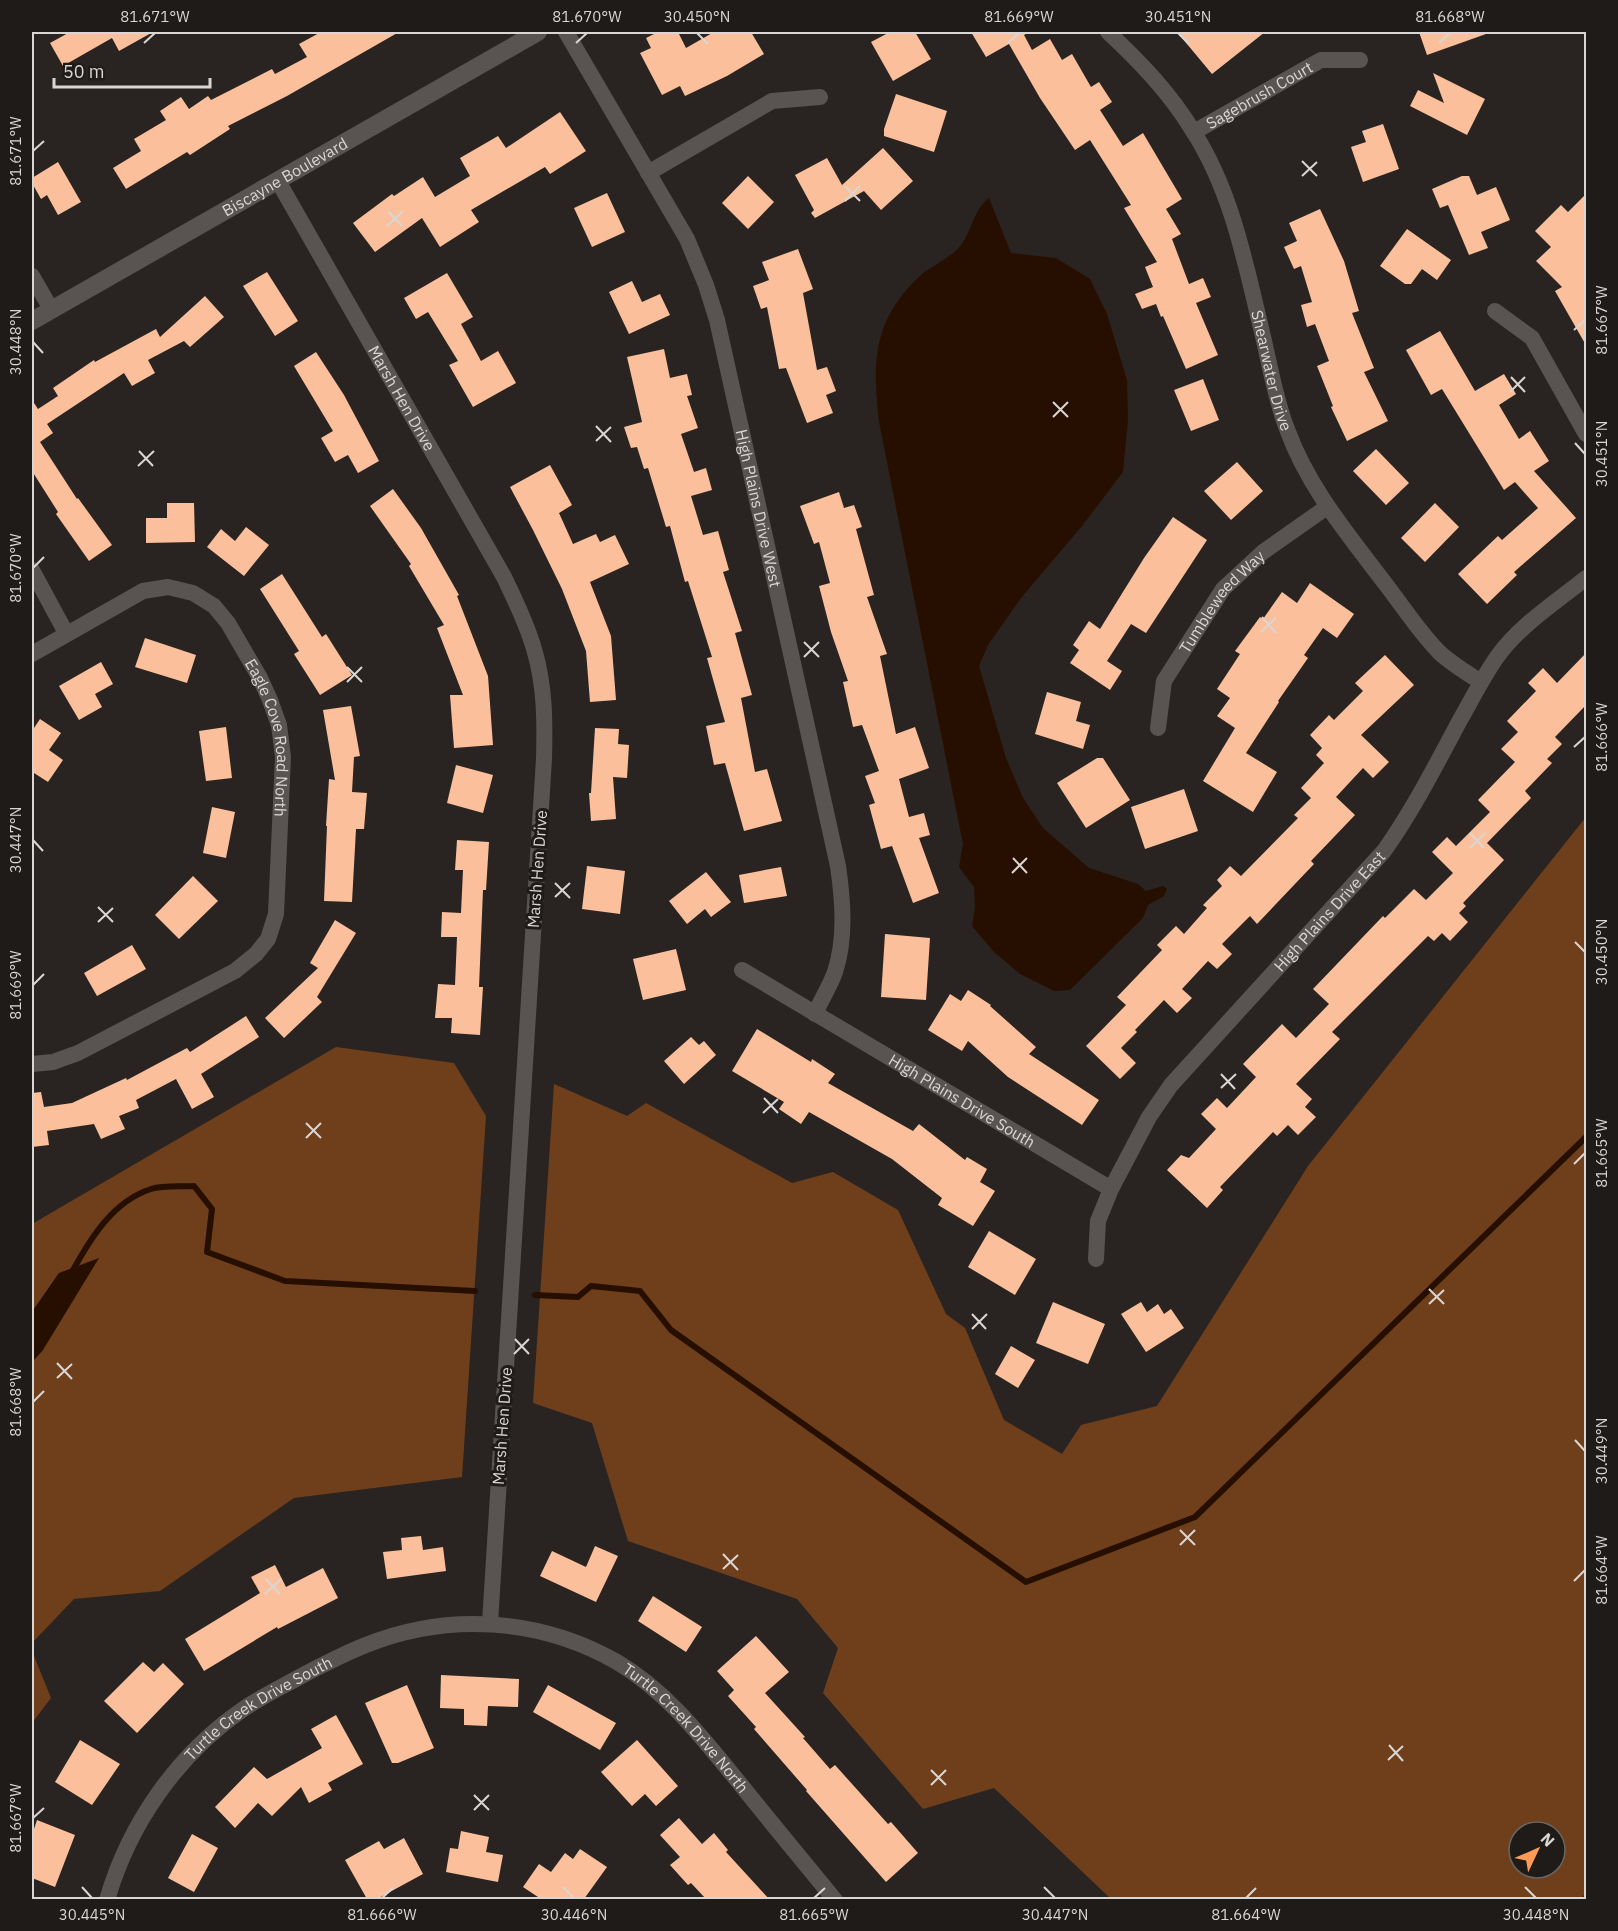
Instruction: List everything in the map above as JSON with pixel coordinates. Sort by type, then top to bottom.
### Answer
[{"type":"street","name":"Biscayne Boulevard","points":[[32,321],[538,32]]},
{"type":"street","name":"High Plains Drive West","points":[[566,32],[687,239],[706,285],[717,320],[838,866],[843,903],[841,941],[835,972],[815,1014]]},
{"type":"street","name":"Shearwater Drive","points":[[1108,32],[1143,66],[1173,102],[1194,132],[1216,173],[1232,214],[1286,428],[1308,476],[1327,507],[1421,631],[1441,653],[1480,682]]},
{"type":"street","name":"Sagebrush Court","points":[[1194,132],[1321,60],[1360,60]]},
{"type":"street","points":[[648,173],[772,101],[820,97]]},
{"type":"street","name":"Marsh Hen Drive","points":[[278,181],[504,576],[523,616],[542,683],[545,722],[544,759],[490,1623]]},
{"type":"street","points":[[32,276],[51,309]]},
{"type":"street","points":[[1495,311],[1532,338],[1587,434]]},
{"type":"street","name":"Tumbleweed Way","points":[[1158,728],[1164,681],[1223,589],[1263,552],[1327,507]]},
{"type":"street","points":[[32,570],[66,633]]},
{"type":"street","name":"High Plains Drive East","points":[[1096,1259],[1098,1221],[1111,1189],[1149,1118],[1171,1085],[1384,851],[1404,822],[1480,682],[1498,656],[1515,636],[1587,578]]},
{"type":"street","name":"Eagle Cove Road North","points":[[32,654],[143,591],[168,587],[194,593],[214,606],[228,623],[260,678],[279,725],[284,757],[276,914],[268,939],[256,954],[236,971],[78,1053],[53,1062],[32,1064]]},
{"type":"street","name":"High Plains Drive South","points":[[742,970],[1111,1189]]},
{"type":"street","name":"Turtle Creek Drive South","points":[[107,1899],[128,1844],[146,1812],[167,1782],[186,1759],[242,1710],[340,1656],[368,1644],[425,1628],[490,1623]]},
{"type":"street","name":"Turtle Creek Drive North","points":[[490,1623],[546,1633],[579,1643],[618,1663],[654,1688],[687,1719],[835,1899]]},
{"type":"shaded area","points":[[989,198],[1011,253],[1056,258],[1090,279],[1107,314],[1127,380],[1128,420],[1123,472],[1082,526],[1021,598],[988,645],[979,666],[1006,758],[1023,798],[1043,828],[1089,868],[1138,884],[1146,891],[1163,886],[1167,889],[1164,896],[1148,905],[1143,918],[1070,990],[1054,991],[1020,974],[994,952],[972,926],[975,907],[974,887],[959,867],[963,844],[879,422],[876,379],[879,342],[893,308],[905,291],[921,275],[961,245],[976,214]]},
{"type":"shaded area","points":[[1586,817],[1586,1893],[1580,1899],[1111,1899],[994,1788],[923,1809],[823,1693],[838,1648],[797,1599],[628,1541],[592,1423],[533,1403],[554,1084],[627,1116],[646,1103],[792,1183],[833,1172],[898,1210],[946,1314],[965,1328],[1004,1420],[1062,1454],[1081,1425],[1157,1406],[1308,1166]]},
{"type":"shaded area","points":[[336,1047],[454,1063],[486,1116],[462,1477],[294,1498],[160,1591],[74,1599],[32,1643],[32,1362],[43,1350],[59,1273],[32,1312],[32,1224]]},
{"type":"shaded area","points":[[99,1258],[43,1350],[32,1362],[32,1312],[59,1273]]},
{"type":"shaded area","points":[[32,1651],[51,1698],[32,1723]]},
{"type":"building","points":[[70,32],[153,32],[119,51],[112,38],[63,66],[50,43]]},
{"type":"building","points":[[321,32],[399,32],[287,96],[228,126],[230,129],[190,155],[187,152],[126,189],[113,168],[141,151],[134,139],[166,120],[160,111],[181,97],[189,109],[208,96],[211,100],[272,69],[275,74],[307,57],[299,44]]},
{"type":"building","points":[[658,32],[678,32],[686,48],[714,32],[751,32],[764,54],[727,76],[685,96],[680,86],[662,95],[640,53],[651,48],[646,38]]},
{"type":"building","points":[[890,32],[915,32],[931,59],[893,81],[871,42]]},
{"type":"building","points":[[971,32],[1029,32],[1024,35],[1032,50],[1050,39],[1062,60],[1072,54],[1091,87],[1099,82],[1112,102],[1100,110],[1123,146],[1143,133],[1182,199],[1166,209],[1181,234],[1172,239],[1189,284],[1203,278],[1211,297],[1196,303],[1218,355],[1186,369],[1156,304],[1142,309],[1135,294],[1153,287],[1145,267],[1157,262],[1124,208],[1131,205],[1090,140],[1075,150],[1040,98],[1009,44],[986,57]]},
{"type":"building","points":[[1177,32],[1265,32],[1212,74]]},
{"type":"building","points":[[1419,32],[1486,32],[1486,34],[1427,55]]},
{"type":"building","points":[[1433,73],[1485,99],[1467,135],[1410,106],[1418,90],[1444,103]]},
{"type":"building","points":[[896,94],[947,111],[934,152],[884,136],[884,129]]},
{"type":"building","points":[[560,112],[586,151],[550,174],[545,167],[471,210],[479,222],[440,247],[422,218],[375,252],[353,223],[392,194],[394,196],[423,177],[435,197],[470,176],[460,158],[498,136],[506,148]]},
{"type":"building","points":[[1383,124],[1399,169],[1363,182],[1351,147],[1366,142],[1362,131]]},
{"type":"building","points":[[883,148],[913,181],[881,210],[864,191],[815,218],[811,213],[814,210],[795,175],[827,158],[842,185]]},
{"type":"building","points":[[58,162],[81,202],[58,215],[47,195],[41,199],[32,183],[32,178]]},
{"type":"building","points":[[748,176],[774,202],[748,229],[722,203]]},
{"type":"building","points":[[1462,176],[1469,176],[1477,195],[1496,187],[1510,220],[1481,232],[1488,248],[1469,255],[1448,205],[1440,208],[1432,189]]},
{"type":"building","points":[[607,193],[625,232],[592,247],[574,208]]},
{"type":"building","points":[[1587,193],[1587,347],[1555,291],[1562,287],[1536,261],[1551,247],[1535,231],[1561,205],[1568,212]]},
{"type":"building","points":[[1320,209],[1344,261],[1359,311],[1352,313],[1374,368],[1364,372],[1388,421],[1347,441],[1331,407],[1333,406],[1317,366],[1329,361],[1315,324],[1307,327],[1301,305],[1312,302],[1301,266],[1294,269],[1284,247],[1297,241],[1289,223]]},
{"type":"building","points":[[1407,229],[1451,260],[1437,280],[1422,269],[1411,284],[1405,284],[1380,266]]},
{"type":"building","points":[[798,249],[813,289],[803,293],[817,370],[827,367],[836,391],[826,395],[833,413],[807,423],[786,368],[779,369],[767,307],[761,309],[753,286],[769,280],[762,262]]},
{"type":"building","points":[[267,272],[298,321],[275,336],[243,286]]},
{"type":"building","points":[[447,273],[473,317],[461,324],[481,361],[498,351],[516,383],[473,407],[449,365],[458,361],[428,312],[416,319],[404,298]]},
{"type":"building","points":[[632,281],[642,302],[660,294],[670,315],[629,334],[609,292]]},
{"type":"building","points":[[205,296],[224,317],[190,347],[184,341],[148,360],[155,373],[132,386],[124,373],[47,424],[53,433],[40,442],[77,499],[112,545],[89,561],[56,514],[58,512],[32,471],[32,400],[38,409],[58,396],[53,388],[94,360],[95,362],[156,329],[160,337]]},
{"type":"building","points":[[1440,331],[1475,391],[1504,374],[1516,394],[1499,405],[1519,439],[1530,431],[1549,461],[1534,471],[1576,518],[1514,572],[1517,575],[1487,604],[1458,574],[1498,536],[1502,540],[1538,508],[1515,482],[1504,490],[1442,389],[1431,395],[1406,350]]},
{"type":"building","points":[[664,349],[670,378],[687,374],[692,395],[687,396],[698,428],[681,434],[694,472],[706,468],[712,490],[691,496],[703,535],[718,531],[729,570],[723,572],[742,631],[735,633],[752,695],[741,698],[755,772],[767,769],[782,821],[744,831],[725,763],[714,765],[706,726],[725,722],[707,658],[712,657],[688,581],[685,582],[670,526],[666,527],[648,468],[644,469],[637,447],[631,448],[624,427],[642,422],[627,357]]},
{"type":"building","points":[[316,352],[344,395],[379,461],[358,473],[348,455],[335,462],[321,438],[333,431],[294,366]]},
{"type":"building","points":[[1203,379],[1219,420],[1191,431],[1174,390]]},
{"type":"building","points":[[1376,449],[1409,483],[1386,505],[1353,471]]},
{"type":"building","points":[[1237,462],[1263,491],[1231,520],[1204,491]]},
{"type":"building","points":[[550,465],[572,505],[559,513],[573,544],[596,534],[600,542],[615,535],[629,564],[590,582],[611,636],[616,700],[590,702],[586,651],[562,589],[510,487]]},
{"type":"building","points":[[393,489],[421,528],[459,595],[457,596],[488,676],[493,745],[454,748],[450,695],[463,695],[437,628],[444,625],[409,566],[411,564],[370,506]]},
{"type":"building","points":[[839,492],[844,508],[854,505],[862,527],[856,529],[874,595],[867,597],[887,654],[880,656],[896,734],[915,727],[929,768],[899,779],[909,817],[924,813],[930,835],[919,838],[939,893],[913,903],[892,846],[881,849],[869,805],[875,803],[865,776],[879,771],[862,725],[853,727],[843,682],[848,681],[831,632],[819,586],[830,583],[819,542],[814,544],[800,506]]},
{"type":"building","points":[[167,503],[194,503],[195,542],[146,543],[146,518],[167,518]]},
{"type":"building","points":[[1435,503],[1459,527],[1425,562],[1401,538]]},
{"type":"building","points":[[1173,517],[1207,540],[1146,633],[1131,624],[1107,661],[1122,671],[1110,690],[1070,663],[1079,650],[1073,645],[1089,621],[1100,629],[1144,558]]},
{"type":"building","points":[[246,527],[269,545],[244,576],[207,547],[221,529],[235,541]]},
{"type":"building","points":[[282,574],[322,637],[326,634],[352,675],[320,695],[294,654],[299,651],[260,589]]},
{"type":"building","points":[[1310,583],[1354,614],[1337,638],[1323,628],[1304,655],[1308,658],[1246,753],[1277,772],[1253,812],[1203,781],[1235,728],[1217,716],[1230,698],[1217,689],[1240,654],[1235,651],[1260,617],[1263,619],[1282,592],[1297,603]]},
{"type":"building","points":[[145,638],[196,655],[187,683],[135,667]]},
{"type":"building","points":[[1587,652],[1587,704],[1555,737],[1562,744],[1547,759],[1552,763],[1525,791],[1531,798],[1487,843],[1504,860],[1463,903],[1466,906],[1459,913],[1468,922],[1450,941],[1442,933],[1434,941],[1428,936],[1332,1032],[1340,1039],[1296,1084],[1312,1099],[1305,1107],[1316,1117],[1298,1135],[1288,1125],[1277,1136],[1273,1132],[1220,1187],[1223,1190],[1207,1208],[1167,1170],[1181,1155],[1189,1158],[1216,1129],[1201,1114],[1217,1098],[1227,1108],[1256,1077],[1243,1064],[1282,1024],[1296,1038],[1329,1004],[1313,989],[1383,916],[1385,918],[1414,889],[1426,900],[1453,873],[1432,852],[1447,837],[1456,846],[1490,812],[1478,800],[1515,762],[1501,749],[1518,732],[1507,721],[1536,691],[1528,683],[1543,668],[1557,683]]},
{"type":"building","points":[[1385,655],[1414,685],[1361,735],[1389,762],[1373,778],[1363,768],[1336,797],[1355,815],[1311,861],[1314,864],[1257,924],[1250,916],[1222,944],[1232,954],[1217,969],[1208,961],[1182,989],[1192,998],[1177,1013],[1164,1000],[1135,1030],[1137,1032],[1121,1048],[1136,1063],[1120,1079],[1086,1046],[1126,1005],[1117,997],[1162,950],[1157,945],[1176,926],[1184,934],[1207,908],[1203,905],[1222,886],[1217,880],[1230,866],[1241,876],[1298,818],[1294,815],[1311,798],[1301,788],[1324,763],[1316,755],[1322,748],[1310,735],[1329,715],[1334,720],[1363,691],[1355,683]]},
{"type":"building","points":[[101,662],[113,684],[95,694],[102,707],[79,720],[59,686]]},
{"type":"building","points":[[1047,692],[1081,702],[1076,721],[1090,725],[1083,749],[1035,734]]},
{"type":"building","points":[[351,706],[360,756],[354,757],[352,792],[367,793],[364,829],[356,829],[352,902],[324,901],[329,779],[335,780],[323,710]]},
{"type":"building","points":[[40,719],[61,733],[49,750],[63,760],[48,782],[34,773],[32,777],[32,731]]},
{"type":"building","points":[[226,727],[232,778],[206,781],[199,731]]},
{"type":"building","points":[[595,728],[619,729],[618,744],[629,745],[627,778],[613,777],[616,819],[591,821],[589,793],[591,793]]},
{"type":"building","points":[[1097,758],[1103,758],[1130,800],[1086,828],[1057,783]]},
{"type":"building","points":[[456,765],[493,775],[483,813],[447,803]]},
{"type":"building","points":[[1184,789],[1198,831],[1145,849],[1131,807]]},
{"type":"building","points":[[212,807],[235,812],[226,858],[203,853]]},
{"type":"building","points":[[457,840],[489,842],[486,890],[483,890],[479,987],[483,987],[480,1035],[451,1033],[452,1018],[435,1018],[438,984],[455,985],[457,937],[441,937],[442,912],[461,913],[463,870],[455,870]]},
{"type":"building","points":[[587,866],[625,871],[620,914],[582,909]]},
{"type":"building","points":[[781,867],[787,896],[744,903],[739,875]]},
{"type":"building","points":[[706,872],[731,902],[711,917],[705,909],[687,924],[669,901]]},
{"type":"building","points":[[193,876],[218,901],[179,939],[155,915]]},
{"type":"building","points":[[335,920],[356,933],[317,997],[322,1002],[284,1038],[265,1018],[318,968],[310,963]]},
{"type":"building","points":[[885,934],[930,938],[926,1000],[881,997]]},
{"type":"building","points":[[132,945],[146,969],[97,996],[84,973]]},
{"type":"building","points":[[676,949],[686,990],[643,1000],[633,959]]},
{"type":"building","points":[[968,990],[991,1005],[1036,1047],[1029,1054],[1099,1100],[1082,1125],[1008,1077],[968,1041],[962,1051],[928,1030],[950,994],[961,1001]]},
{"type":"building","points":[[246,1016],[259,1037],[201,1074],[214,1097],[192,1109],[176,1079],[136,1100],[139,1108],[119,1116],[125,1129],[101,1139],[94,1124],[47,1131],[49,1145],[32,1147],[32,1093],[41,1092],[44,1107],[72,1103],[126,1078],[127,1080],[187,1048],[190,1052]]},
{"type":"building","points":[[757,1029],[835,1074],[828,1083],[913,1131],[919,1124],[965,1160],[967,1157],[987,1169],[980,1182],[995,1191],[973,1226],[938,1205],[942,1198],[892,1159],[809,1112],[801,1124],[779,1109],[784,1102],[732,1071]]},
{"type":"building","points":[[691,1037],[699,1045],[704,1041],[716,1055],[684,1084],[664,1061]]},
{"type":"building","points":[[989,1231],[1036,1259],[1015,1295],[968,1267]]},
{"type":"building","points":[[1053,1302],[1105,1324],[1088,1364],[1036,1343]]},
{"type":"building","points":[[1141,1302],[1147,1312],[1158,1304],[1164,1314],[1171,1309],[1184,1328],[1146,1352],[1121,1314]]},
{"type":"building","points":[[1011,1346],[1035,1360],[1018,1388],[995,1374]]},
{"type":"building","points":[[421,1536],[423,1550],[443,1547],[446,1571],[387,1579],[383,1552],[402,1550],[401,1538]]},
{"type":"building","points":[[595,1546],[618,1556],[596,1602],[540,1576],[552,1551],[586,1567]]},
{"type":"building","points":[[275,1565],[286,1587],[323,1568],[338,1598],[278,1629],[277,1627],[204,1671],[185,1639],[260,1593],[251,1577]]},
{"type":"building","points":[[653,1596],[702,1627],[686,1652],[638,1621]]},
{"type":"building","points":[[756,1636],[789,1672],[765,1693],[830,1769],[835,1765],[888,1824],[891,1822],[918,1853],[886,1882],[806,1791],[754,1729],[756,1727],[728,1696],[734,1690],[717,1671]]},
{"type":"building","points":[[143,1662],[154,1672],[163,1663],[184,1684],[137,1733],[104,1701]]},
{"type":"building","points":[[441,1675],[519,1679],[518,1707],[488,1706],[487,1726],[464,1725],[464,1709],[440,1708]]},
{"type":"building","points":[[407,1685],[434,1748],[398,1763],[392,1763],[365,1703]]},
{"type":"building","points":[[548,1685],[616,1723],[600,1750],[533,1712]]},
{"type":"building","points":[[336,1715],[363,1764],[328,1783],[332,1790],[309,1803],[301,1787],[272,1816],[258,1803],[235,1828],[215,1807],[254,1767],[267,1779],[322,1748],[311,1729]]},
{"type":"building","points":[[80,1740],[120,1764],[92,1805],[55,1782]]},
{"type":"building","points":[[637,1740],[678,1786],[656,1806],[645,1794],[632,1806],[601,1772]]},
{"type":"building","points":[[679,1818],[702,1844],[714,1833],[728,1850],[726,1852],[769,1899],[706,1899],[691,1883],[688,1885],[670,1865],[680,1857],[660,1835]]},
{"type":"building","points":[[37,1820],[75,1835],[55,1887],[32,1878],[32,1835]]},
{"type":"building","points":[[461,1831],[489,1837],[486,1852],[503,1855],[498,1882],[446,1872],[450,1848],[458,1849]]},
{"type":"building","points":[[192,1834],[218,1848],[194,1892],[168,1878]]},
{"type":"building","points":[[404,1838],[423,1874],[377,1899],[367,1899],[345,1860],[379,1841],[384,1849]]},
{"type":"building","points":[[580,1849],[607,1867],[584,1899],[541,1899],[523,1887],[539,1864],[551,1872],[565,1853],[573,1859]]},
{"type":"waterway","points":[[535,1295],[578,1297],[591,1286],[640,1291],[671,1330],[1026,1582],[1195,1517],[1586,1137]]},
{"type":"waterway","points":[[72,1272],[95,1234],[125,1202],[151,1189],[194,1186],[212,1209],[207,1252],[285,1281],[475,1291]]}]
